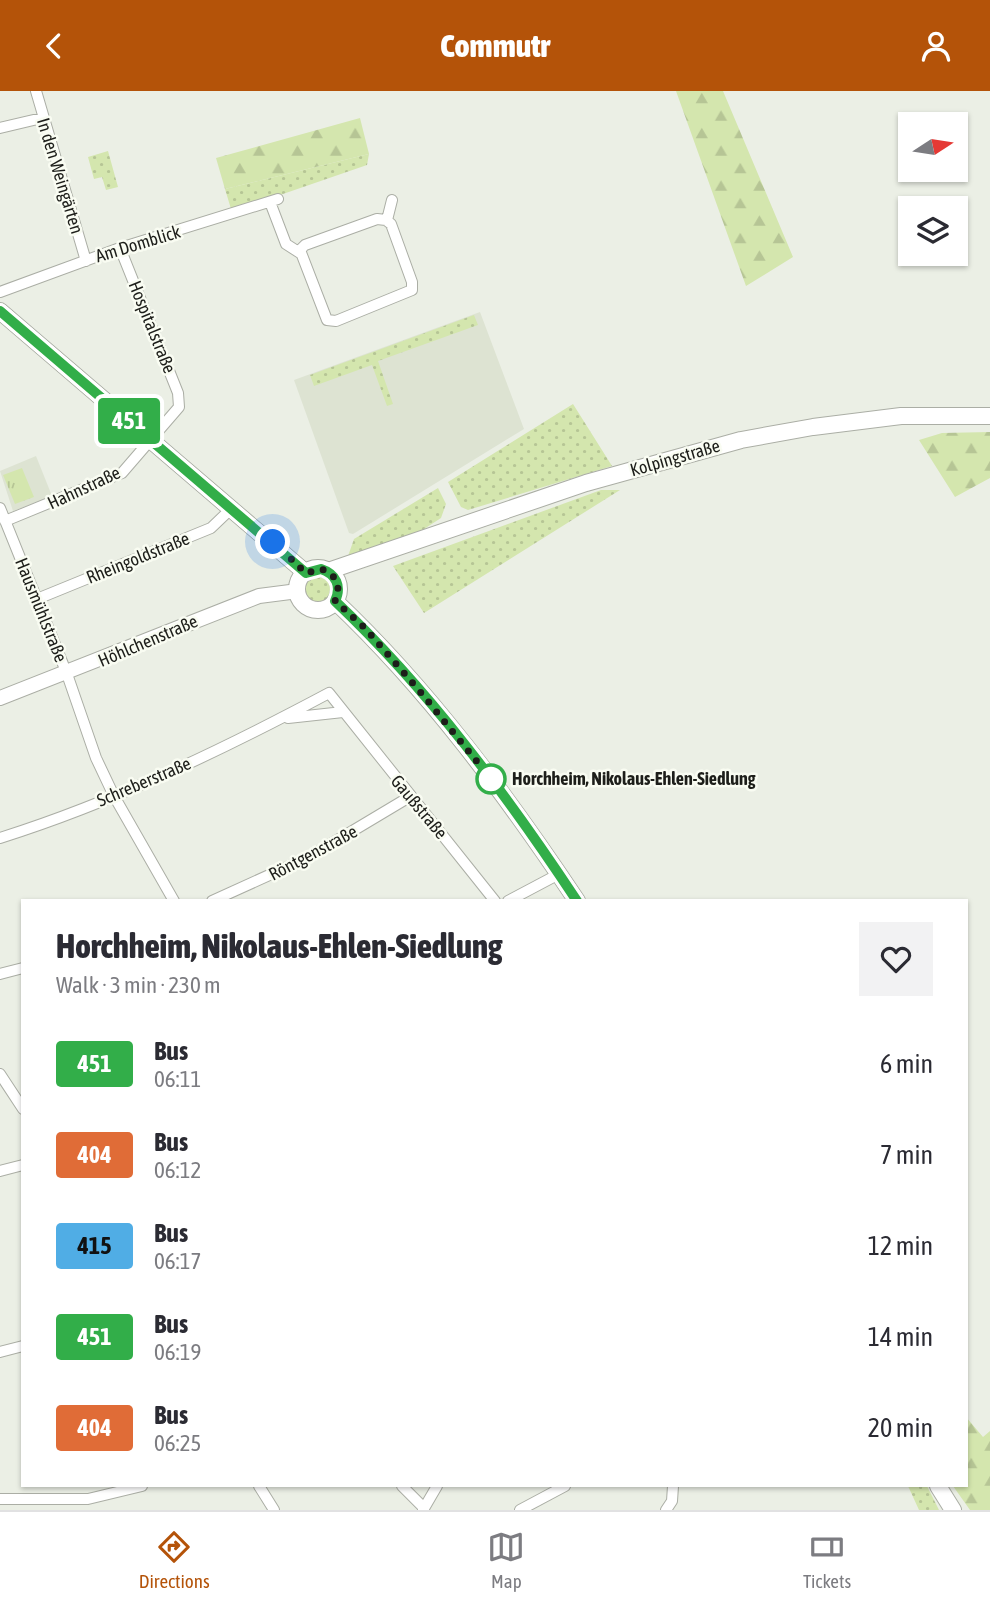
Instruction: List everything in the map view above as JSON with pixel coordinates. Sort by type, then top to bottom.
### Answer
[{"type":"main road","points":[[0,312],[233,507],[306,573]]},
{"type":"main road","name":"Kolpingstraße","points":[[328,571],[586,483],[741,440],[813,427],[901,416],[990,416]]},
{"type":"main road","name":"Kolpingstraße","points":[[337,594],[347,575],[371,558]]},
{"type":"main road","points":[[337,594],[324,609],[312,609],[301,601],[298,591],[300,579],[306,573],[319,569],[328,571],[337,594],[502,794],[576,899]]},
{"type":"main road","points":[[939,1487],[953,1510]]},
{"type":"street","name":"In den Weingärten","points":[[36,91],[86,261]]},
{"type":"street","points":[[0,128],[42,118]]},
{"type":"street","name":"Am Domblick","points":[[0,292],[120,248],[274,200],[286,244],[300,253]]},
{"type":"street","points":[[387,220],[392,200]]},
{"type":"street","points":[[377,219],[387,220],[391,224],[412,282],[411,293],[336,321],[327,320],[300,253],[305,245],[377,219]]},
{"type":"street","name":"Hospitalstraße","points":[[120,248],[180,398],[179,407],[152,440]]},
{"type":"street","name":"Hahnstraße","points":[[2,514],[122,473],[152,440]]},
{"type":"street","name":"Rheingoldstraße","points":[[37,599],[211,528],[233,507]]},
{"type":"street","name":"Hausmühlstraße","points":[[2,514],[114,796],[173,899]]},
{"type":"street","name":"Höhlchenstraße","points":[[0,698],[67,674],[259,596],[298,591]]},
{"type":"street","name":"Schreberstraße","points":[[0,838],[114,796],[285,718],[329,693],[343,712]]},
{"type":"street","name":"Schreberstraße","points":[[285,718],[343,712]]},
{"type":"street","name":"Gaußstraße","points":[[343,712],[493,899]]},
{"type":"street","name":"Röntgenstraße","points":[[216,899],[318,852],[411,796]]},
{"type":"street","points":[[512,899],[559,874]]},
{"type":"street","points":[[0,974],[21,969]]},
{"type":"street","points":[[0,1074],[21,1106]]},
{"type":"street","points":[[0,1171],[21,1166]]},
{"type":"street","points":[[0,1352],[21,1347]]},
{"type":"street","points":[[0,1499],[88,1499],[138,1487]]},
{"type":"street","points":[[260,1487],[274,1510]]},
{"type":"street","points":[[403,1487],[423,1509],[436,1487]]},
{"type":"street","points":[[520,1510],[563,1487]]},
{"type":"street","points":[[666,1510],[672,1501],[673,1487]]},
{"type":"shaded area","points":[[480,312],[524,429],[353,534],[349,533],[294,380]]},
{"type":"shaded area","points":[[36,456],[52,496],[13,511],[0,471]]},
{"type":"green space","points":[[676,91],[723,91],[793,257],[746,286]]},
{"type":"green space","points":[[360,118],[369,154],[225,189],[216,158]]},
{"type":"green space","points":[[108,151],[118,187],[106,190],[102,177],[94,179],[88,157]]},
{"type":"green space","points":[[369,154],[367,165],[237,210],[231,209],[225,189]]},
{"type":"green space","points":[[474,315],[478,325],[378,361],[393,404],[387,406],[372,365],[314,386],[310,375]]},
{"type":"green space","points":[[573,404],[612,466],[468,510],[461,507],[448,482]]},
{"type":"green space","points":[[990,432],[990,478],[955,497],[919,440],[942,433]]},
{"type":"green space","points":[[22,468],[34,497],[15,504],[3,475]]},
{"type":"green space","points":[[438,488],[446,504],[441,518],[421,531],[347,559],[354,539]]},
{"type":"green space","points":[[601,490],[620,490],[424,613],[393,566]]},
{"type":"green space","points":[[318,575],[329,579],[333,590],[329,601],[318,605],[307,601],[303,590],[307,579]]},
{"type":"green space","points":[[968,1419],[983,1437],[990,1431],[990,1510],[970,1510],[954,1487],[968,1487]]},
{"type":"green space","points":[[908,1487],[928,1487],[939,1510],[919,1510]]},
{"type":"bus line","name":"451","points":[[0,311],[233,507],[306,573],[321,569],[328,571],[337,580],[339,591],[335,601],[365,628],[423,695],[502,794],[576,899]]},
{"type":"place","name":"Horchheim, Nikolaus-Ehlen-Siedlung","points":[[491,779]]},
{"type":"route","points":[[273,542],[306,573],[321,569],[328,571],[337,580],[339,591],[335,601],[365,628],[491,779]]}]
